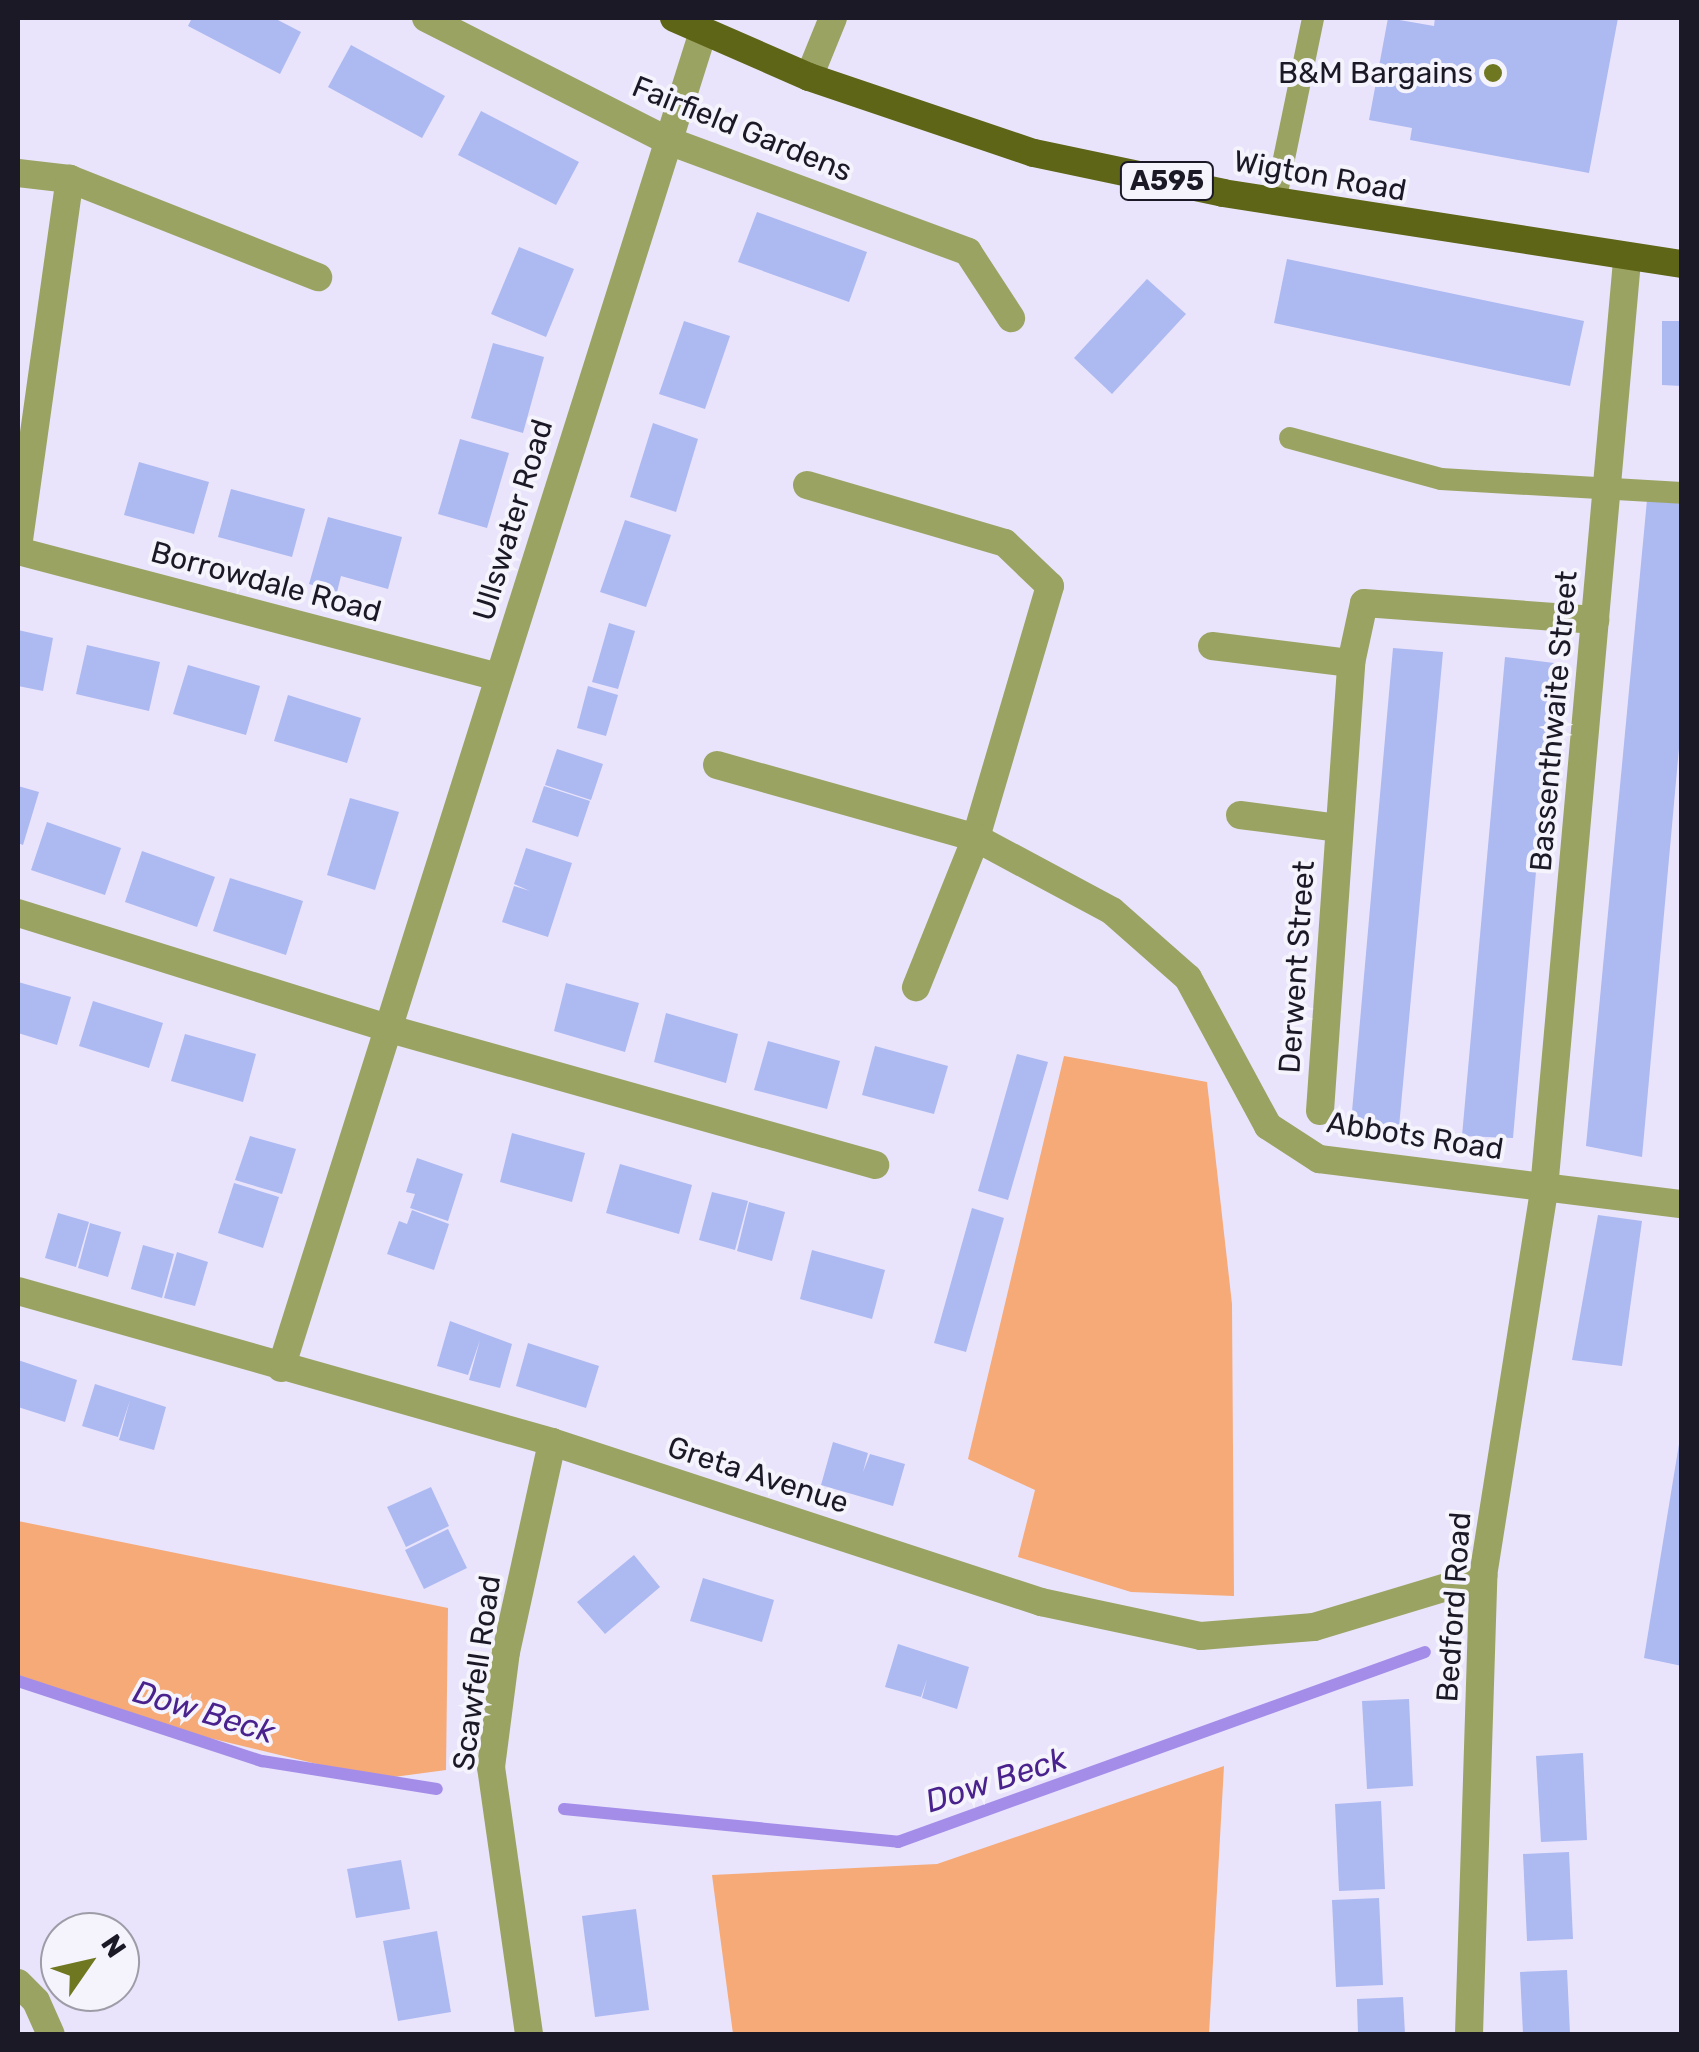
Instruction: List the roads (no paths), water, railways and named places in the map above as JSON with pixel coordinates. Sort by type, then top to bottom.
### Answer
[{"type":"main road","name":"Wigton Road","points":[[674,18],[810,77],[1034,152],[1275,202],[1627,260],[1682,264]]},
{"type":"street","name":"Fairfield Gardens","points":[[426,18],[666,140],[968,252],[1011,318]]},
{"type":"street","points":[[810,77],[832,18]]},
{"type":"street","name":"Ullswater Road","points":[[281,1368],[703,32]]},
{"type":"street","points":[[18,174],[70,179],[318,277]]},
{"type":"street","points":[[18,549],[70,179]]},
{"type":"street","name":"Bassenthwaite Street","points":[[1544,1188],[1627,260]]},
{"type":"street","points":[[807,485],[1005,542],[1050,586],[976,838],[916,987]]},
{"type":"street","name":"Borrowdale Road","points":[[18,549],[498,677]]},
{"type":"street","name":"Derwent Street","points":[[1320,1110],[1351,663],[1364,603],[1595,620]]},
{"type":"street","points":[[1212,646],[1351,663]]},
{"type":"street","name":"Abbots Road","points":[[717,765],[976,838],[1112,912],[1188,978],[1268,1126],[1319,1160],[1682,1204]]},
{"type":"street","name":"Derwent Street","points":[[1240,815],[1338,828]]},
{"type":"street","points":[[18,913],[390,1029],[875,1165]]},
{"type":"street","name":"Bedford Road","points":[[1470,2034],[1483,1576],[1544,1188]]},
{"type":"street","name":"Greta Avenue","points":[[18,1291],[552,1442],[1042,1602],[1201,1636],[1314,1627],[1483,1576]]},
{"type":"street","name":"Scawfell Road","points":[[529,2034],[491,1767],[506,1652],[552,1442]]},
{"type":"street","points":[[18,1983],[36,2001],[51,2034]]},
{"type":"lane","points":[[1275,202],[1314,18]]},
{"type":"lane","points":[[1290,438],[1441,479],[1682,492]]},
{"type":"waterway","name":"Dow Beck","points":[[564,1809],[898,1842],[1425,1652]]},
{"type":"waterway","name":"Dow Beck","points":[[18,1681],[262,1761],[437,1789]]},
{"type":"place","name":"B&M Bargains","points":[[1493,73]]}]
